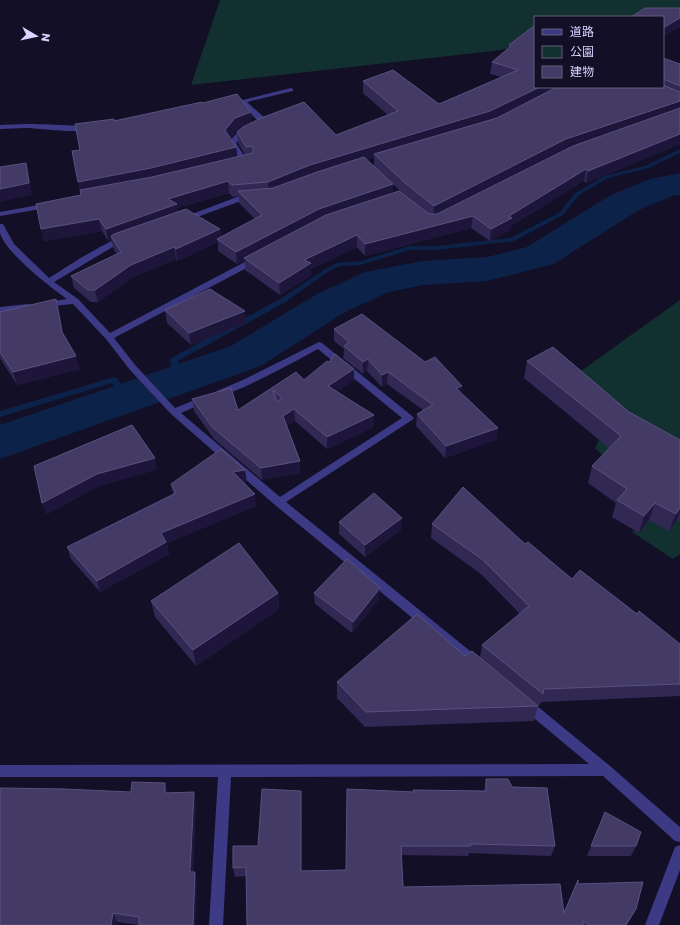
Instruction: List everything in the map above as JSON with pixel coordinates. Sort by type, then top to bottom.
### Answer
[{"type":"street","points":[[220,106],[291,90]]},
{"type":"street","points":[[242,102],[262,125],[240,135],[232,143],[244,162]]},
{"type":"street","points":[[0,127],[26,126],[76,129],[100,127]]},
{"type":"street","points":[[173,223],[240,200],[263,197]]},
{"type":"street","points":[[0,214],[61,202]]},
{"type":"street","points":[[0,226],[11,244],[48,282],[75,301],[109,337],[132,368],[173,410],[279,502],[483,669]]},
{"type":"street","points":[[48,282],[113,243],[135,236]]},
{"type":"street","points":[[0,245],[11,244]]},
{"type":"street","points":[[109,337],[268,253]]},
{"type":"street","points":[[0,310],[75,301]]},
{"type":"street","points":[[173,410],[248,381],[319,345],[409,418],[279,502]]},
{"type":"street","points":[[520,699],[606,770],[680,836]]},
{"type":"street","points":[[0,771],[606,770]]},
{"type":"street","points":[[216,925],[225,771]]},
{"type":"street","points":[[652,925],[680,852]]},
{"type":"green space","points":[[220,0],[680,0],[680,21],[664,16],[534,16],[534,44],[493,51],[191,85]]},
{"type":"green space","points":[[680,300],[680,554],[673,559],[632,532],[645,520],[615,503],[629,482],[595,448],[601,436],[549,394]]},
{"type":"building","points":[[645,8],[680,8],[680,18],[664,27],[664,16],[633,16]]},
{"type":"building","points":[[534,26],[534,88],[538,88],[490,111],[310,165],[268,182],[232,185],[228,181],[168,199],[177,204],[106,229],[99,219],[41,229],[36,204],[81,195],[80,190],[152,177],[253,153],[253,146],[246,147],[237,132],[243,127],[261,118],[304,102],[336,135],[398,111],[363,81],[393,70],[439,104],[518,70],[492,62],[511,46],[509,45]]},
{"type":"building","points":[[664,58],[680,64],[680,86],[664,79]]},
{"type":"building","points":[[664,85],[680,92],[680,101],[566,139],[434,206],[405,183],[374,154],[497,118],[555,88],[664,88]]},
{"type":"building","points":[[237,94],[251,112],[235,118],[225,130],[236,147],[151,168],[78,182],[72,151],[80,150],[75,124],[114,119],[114,121],[203,103]]},
{"type":"building","points":[[680,108],[680,134],[588,171],[586,169],[509,216],[512,218],[491,229],[473,216],[365,244],[357,235],[304,260],[311,263],[279,283],[244,258],[326,215],[399,191],[429,214],[437,214],[573,146]]},
{"type":"building","points":[[364,157],[393,184],[319,209],[236,252],[217,239],[262,215],[238,191],[273,188]]},
{"type":"building","points":[[26,163],[29,183],[0,189],[0,167]]},
{"type":"building","points":[[186,209],[220,229],[176,249],[174,247],[131,265],[95,290],[88,290],[71,276],[121,252],[111,236],[114,234]]},
{"type":"building","points":[[210,289],[245,311],[189,333],[165,310]]},
{"type":"building","points":[[56,299],[62,332],[76,356],[13,372],[0,352],[0,312]]},
{"type":"building","points":[[362,314],[425,362],[435,357],[462,386],[456,388],[498,428],[446,446],[417,414],[433,405],[388,372],[382,375],[368,359],[363,362],[344,346],[349,342],[334,329]]},
{"type":"building","points":[[553,347],[629,412],[680,440],[680,508],[676,514],[655,503],[644,516],[617,500],[627,489],[592,466],[621,436],[527,361]]},
{"type":"building","points":[[335,354],[354,369],[328,386],[374,415],[327,437],[294,409],[283,416],[300,461],[261,468],[213,428],[192,399],[231,388],[238,410],[296,372],[304,380],[327,361],[329,362]],"holes":[[[273,390],[282,398],[277,402]]]},
{"type":"building","points":[[132,425],[155,458],[97,474],[42,503],[34,466]]},
{"type":"building","points":[[221,449],[245,470],[233,472],[255,494],[161,533],[166,542],[97,581],[67,547],[176,493],[171,484]]},
{"type":"building","points":[[463,487],[525,544],[528,542],[572,579],[580,570],[637,614],[639,611],[680,644],[680,684],[544,689],[543,694],[482,645],[529,606],[483,560],[432,524]]},
{"type":"building","points":[[374,493],[402,518],[365,545],[339,522]]},
{"type":"building","points":[[239,543],[278,593],[193,650],[151,601]]},
{"type":"building","points":[[347,559],[380,588],[353,622],[314,593]]},
{"type":"building","points":[[417,614],[465,656],[472,651],[538,706],[366,712],[337,682]]},
{"type":"building","points":[[486,779],[508,779],[512,787],[547,788],[555,846],[470,844],[471,846],[401,846],[403,887],[560,884],[564,913],[578,880],[578,884],[643,882],[636,909],[626,925],[588,925],[583,921],[583,925],[247,925],[246,867],[233,868],[233,846],[258,846],[262,789],[301,791],[301,871],[346,870],[347,789],[414,792],[413,790],[486,791]]},
{"type":"building","points":[[132,782],[165,783],[165,793],[194,792],[190,872],[195,872],[193,925],[139,925],[139,917],[113,913],[111,925],[0,925],[0,788],[131,792]]},
{"type":"building","points":[[605,812],[641,832],[636,846],[591,846]]},
{"type":"waterway","points":[[177,380],[174,360],[282,301],[327,270],[339,264],[361,263],[409,248],[436,248],[512,240],[561,214],[577,194],[606,177],[647,167],[680,151]]},
{"type":"waterway","points":[[0,442],[246,356],[331,303],[379,281],[423,273],[487,269],[540,256],[624,203],[663,187],[680,184]]},
{"type":"waterway","points":[[0,414],[114,380],[125,397]]}]
